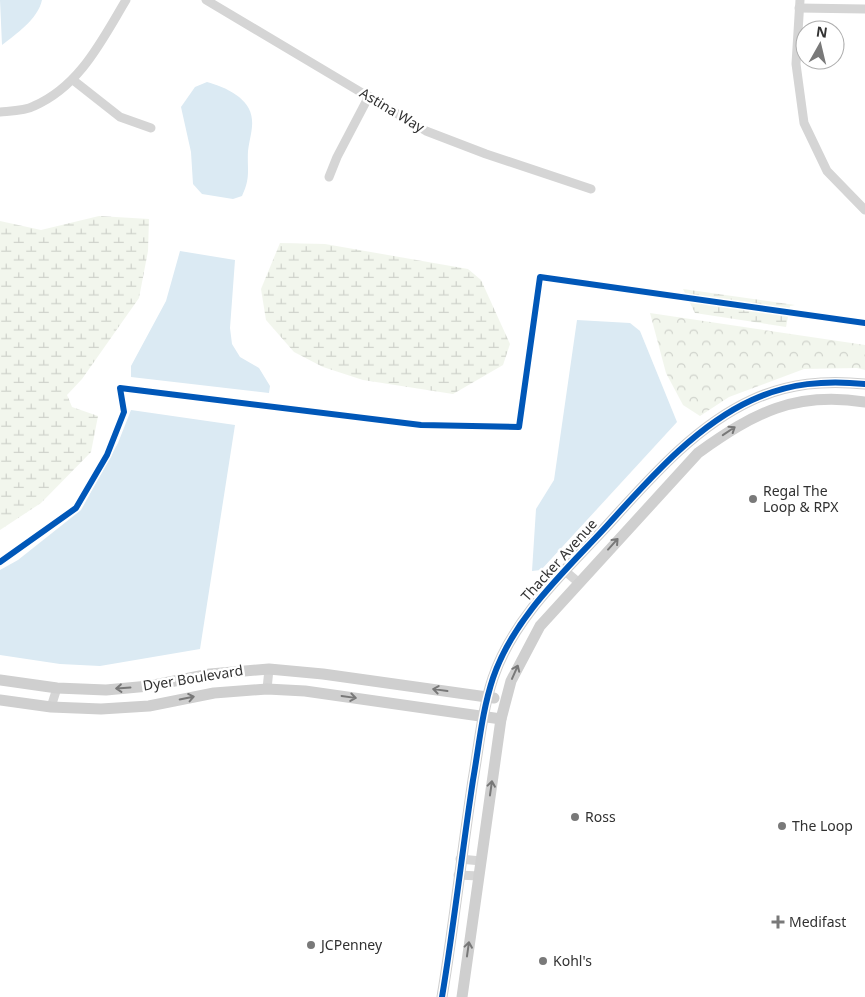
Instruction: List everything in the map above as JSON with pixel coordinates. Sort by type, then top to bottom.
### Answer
[{"type":"street","points":[[0,112],[34,107],[73,80],[90,59],[126,0]]},
{"type":"street","name":"Astina Way","points":[[206,0],[426,131],[486,154],[591,189]]},
{"type":"street","points":[[865,9],[800,4],[796,64],[804,123],[827,171],[865,210]]},
{"type":"street","points":[[73,80],[120,117],[151,128]]},
{"type":"street","points":[[329,177],[336,157],[369,96]]},
{"type":"street","name":"Thacker Avenue","points":[[442,997],[460,859],[483,716],[494,677],[509,644],[529,611],[662,467],[733,410],[778,389],[838,381],[865,384]]},
{"type":"street","points":[[462,997],[501,719],[505,700],[520,660],[540,626],[578,582],[698,453],[742,422],[787,404],[818,398],[865,402]]},
{"type":"street","points":[[565,571],[578,582]]},
{"type":"street","points":[[267,689],[269,669]]},
{"type":"street","name":"Dyer Boulevard","points":[[0,680],[82,690],[130,688],[210,674],[269,669],[323,674],[505,700]]},
{"type":"street","points":[[51,707],[57,688]]},
{"type":"street","name":"Dyer Boulevard","points":[[0,700],[51,707],[124,708],[149,706],[214,693],[267,689],[305,691],[501,719]]},
{"type":"street","points":[[460,859],[481,861]]},
{"type":"street","points":[[458,874],[479,876]]},
{"type":"green space","points":[[99,216],[149,219],[148,251],[139,298],[82,379],[67,395],[72,407],[98,416],[91,452],[41,503],[0,530],[0,221],[41,230]]},
{"type":"green space","points":[[280,243],[325,244],[468,269],[481,280],[510,344],[503,365],[453,394],[363,380],[323,367],[294,352],[266,320],[261,289]]},
{"type":"green space","points":[[683,289],[795,305],[790,306],[786,327],[695,313]]},
{"type":"green space","points":[[650,313],[865,345],[865,370],[857,368],[804,369],[729,397],[700,416],[683,405],[666,373]]},
{"type":"shaded area","points":[[0,0],[42,0],[40,7],[31,20],[2,45]]},
{"type":"shaded area","points":[[207,82],[229,90],[247,105],[251,112],[252,124],[248,151],[247,184],[242,196],[233,199],[202,194],[193,184],[191,152],[181,107],[195,87]]},
{"type":"shaded area","points":[[180,251],[235,260],[230,328],[232,344],[240,357],[259,368],[270,386],[269,393],[131,377],[131,366],[166,301]]},
{"type":"shaded area","points":[[577,320],[630,323],[640,331],[677,422],[541,570],[532,571],[536,509],[554,480]]},
{"type":"shaded area","points":[[131,410],[235,425],[200,649],[100,666],[60,664],[0,655],[0,570],[18,560],[81,510],[118,443]]},
{"type":"cycle path","points":[[0,562],[76,508],[107,455],[124,412],[120,388],[421,425],[519,427],[540,277],[865,323]]},
{"type":"cycle path","points":[[442,997],[486,703],[493,678],[502,657],[526,617],[555,581],[653,475],[690,441],[730,411],[766,394],[793,386],[836,382],[865,384]]},
{"type":"place","name":"Regal The Loop & RPX","points":[[753,499]]},
{"type":"place","name":"Ross","points":[[575,817]]},
{"type":"place","name":"The Loop","points":[[782,826]]},
{"type":"place","name":"Medifast","points":[[778,922]]},
{"type":"place","name":"JCPenney","points":[[311,945]]},
{"type":"place","name":"Kohl's","points":[[543,961]]}]
